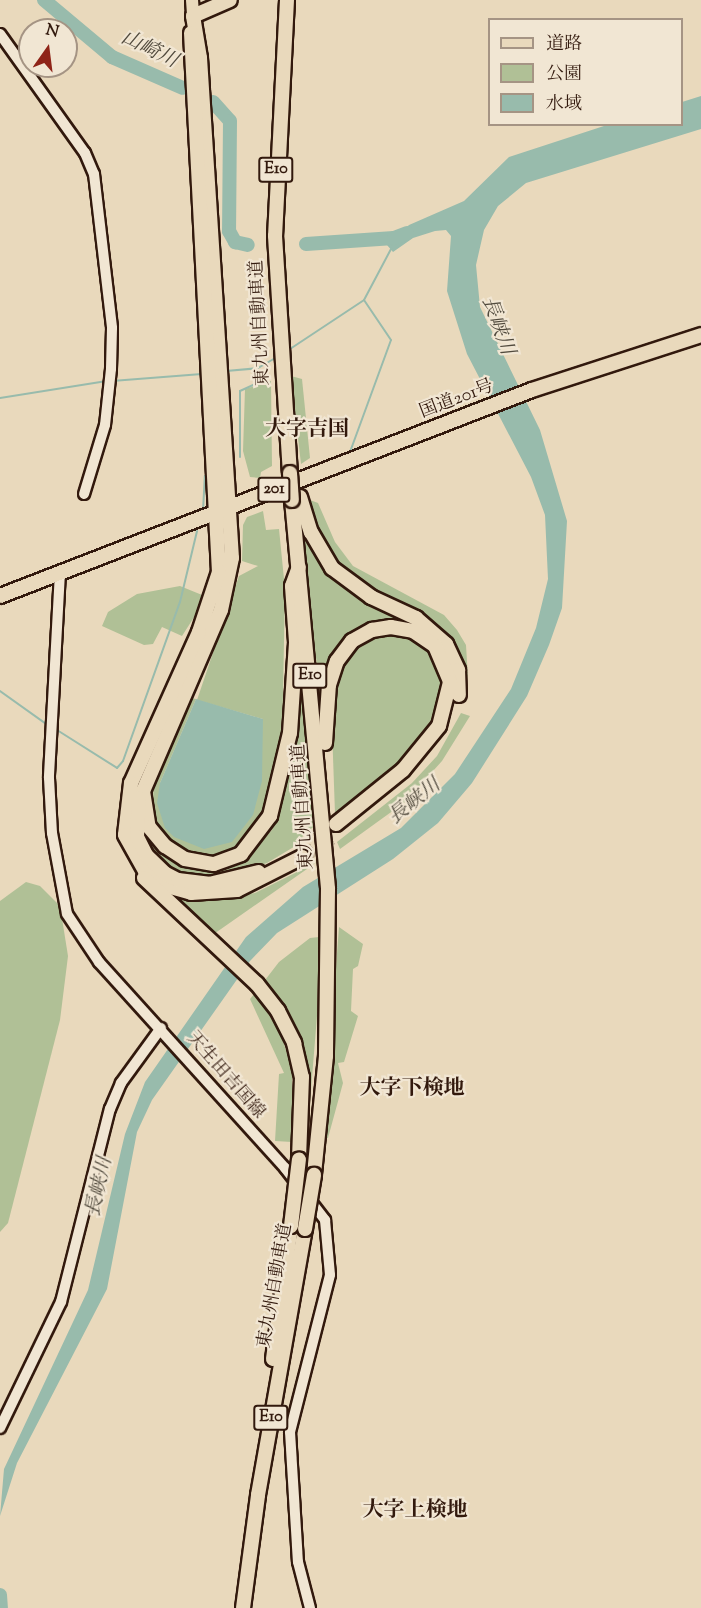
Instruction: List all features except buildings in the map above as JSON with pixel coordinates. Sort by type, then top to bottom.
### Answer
[{"type":"highway","points":[[128,847],[154,879],[191,893],[244,888],[302,852],[246,878],[209,884],[178,880],[154,866],[137,837],[135,814],[148,773],[227,592],[232,558],[224,509],[214,364],[200,58],[193,16],[230,0]]},
{"type":"highway","name":"東九州自動車道","points":[[243,1608],[298,1227],[314,1175],[326,1056],[329,932],[327,851],[299,567],[296,499],[279,330],[276,170],[287,5]]},
{"type":"highway","name":"国道201号","points":[[0,596],[532,390],[701,335]]},
{"type":"highway","points":[[296,499],[311,532],[332,568],[371,597],[433,631],[453,656],[459,677],[454,715],[438,746],[403,783],[336,830],[403,770],[439,726],[450,682],[444,658],[425,637],[402,628],[372,630],[352,641],[337,661],[325,706],[324,810]]},
{"type":"highway","points":[[224,509],[216,589],[131,783],[124,823],[128,847],[151,887],[257,984],[278,1011],[299,1059],[303,1096],[298,1227]]},
{"type":"highway","points":[[148,773],[144,814],[157,839],[173,853],[198,863],[214,864],[253,845],[270,816],[285,770],[296,662],[292,586],[299,567]]},
{"type":"main road","points":[[192,0],[193,16]]},
{"type":"main road","points":[[0,34],[85,153],[94,174],[112,328],[111,369],[110,396],[84,494]]},
{"type":"main road","name":"天生田吉国線","points":[[60,572],[49,778],[62,893],[67,914],[94,955],[196,1068],[325,1220],[330,1275],[290,1432],[298,1562],[310,1608]]},
{"type":"main road","points":[[0,1428],[61,1302],[110,1109],[121,1083],[161,1028]]},
{"type":"green space","points":[[291,376],[302,379],[310,458],[301,464]]},
{"type":"green space","points":[[271,381],[272,466],[261,472],[260,478],[250,477],[243,451],[245,389]]},
{"type":"green space","points":[[310,500],[318,503],[335,542],[353,566],[444,615],[466,645],[468,678],[456,648],[429,621],[347,577],[328,555],[310,513]]},
{"type":"green space","points":[[263,511],[266,530],[279,529],[285,589],[282,747],[264,815],[247,843],[216,858],[186,854],[166,840],[152,818],[154,780],[191,698],[196,699],[160,783],[263,719],[197,700],[239,576],[258,566],[242,561],[243,525],[247,517]]},
{"type":"green space","points":[[306,534],[317,561],[350,591],[406,621],[374,622],[352,632],[336,650],[320,690],[301,535]]},
{"type":"green space","points":[[180,586],[207,597],[182,636],[162,627],[153,644],[144,645],[102,626],[108,612],[137,594]]},
{"type":"green space","points":[[381,634],[413,639],[439,662],[445,679],[439,715],[404,762],[335,813],[331,700],[344,660],[358,644]]},
{"type":"green space","points":[[302,683],[315,826],[303,834],[302,842],[267,863],[230,876],[203,879],[170,872],[151,855],[144,832],[168,858],[199,869],[244,860],[272,830],[290,766]]},
{"type":"green space","points":[[461,713],[470,716],[442,761],[405,802],[340,849],[337,842],[412,783],[437,756]]},
{"type":"green space","points":[[317,862],[211,936],[169,895],[206,901],[255,893]]},
{"type":"green space","points":[[26,882],[40,886],[60,906],[68,956],[60,1020],[8,1223],[0,1232],[0,901]]},
{"type":"green space","points":[[339,927],[363,944],[358,966],[353,969],[351,1011],[358,1016],[344,1062],[338,1063],[343,1083],[328,1138],[323,1138]]},
{"type":"green space","points":[[319,937],[317,1016],[308,1127],[304,1065],[262,984],[279,962],[310,938]]},
{"type":"green space","points":[[255,993],[280,1032],[292,1068],[292,1142],[275,1141],[279,1074],[284,1073],[250,999]]},
{"type":"water","points":[[701,96],[701,129],[526,183],[498,206],[484,230],[476,265],[480,307],[540,430],[567,521],[562,608],[549,645],[527,696],[472,783],[438,823],[393,859],[277,933],[250,961],[152,1100],[137,1132],[107,1289],[17,1463],[0,1516],[4,1469],[88,1290],[125,1134],[145,1082],[246,937],[303,887],[401,828],[455,774],[511,689],[536,628],[548,579],[545,515],[531,477],[467,354],[447,291],[451,236],[446,230],[435,231],[413,238],[393,252],[387,245],[409,225],[464,201],[509,157],[604,126],[683,126],[683,102]]},
{"type":"water","points":[[196,699],[263,719],[262,781],[253,815],[232,842],[204,849],[174,837],[165,828],[157,803],[160,783]]},
{"type":"waterway","name":"山崎川","points":[[44,0],[112,57],[183,88]]},
{"type":"waterway","name":"山崎川","points":[[213,102],[230,121],[229,231],[235,242],[248,245]]},
{"type":"waterway","name":"山崎川","points":[[306,244],[394,238],[407,233]]},
{"type":"waterway","points":[[287,351],[364,300],[391,249]]},
{"type":"waterway","points":[[350,452],[391,340],[364,300]]},
{"type":"waterway","points":[[226,371],[258,368],[277,357]]},
{"type":"waterway","points":[[112,381],[202,374]]},
{"type":"waterway","points":[[0,398],[107,381]]},
{"type":"waterway","points":[[240,457],[240,391],[257,383]]},
{"type":"waterway","points":[[203,511],[205,476]]},
{"type":"waterway","points":[[57,730],[117,768],[123,761],[180,602],[197,531]]},
{"type":"waterway","points":[[0,691],[49,726]]},
{"type":"waterway","name":"長峡川","points":[[0,1595],[1,1608]]},
{"type":"tunnel","points":[[302,857],[336,835]]},
{"type":"district","name":"大字吉国","points":[[307,430]]},
{"type":"district","name":"大字下検地","points":[[412,1089]]},
{"type":"district","name":"大字上検地","points":[[415,1511]]}]
